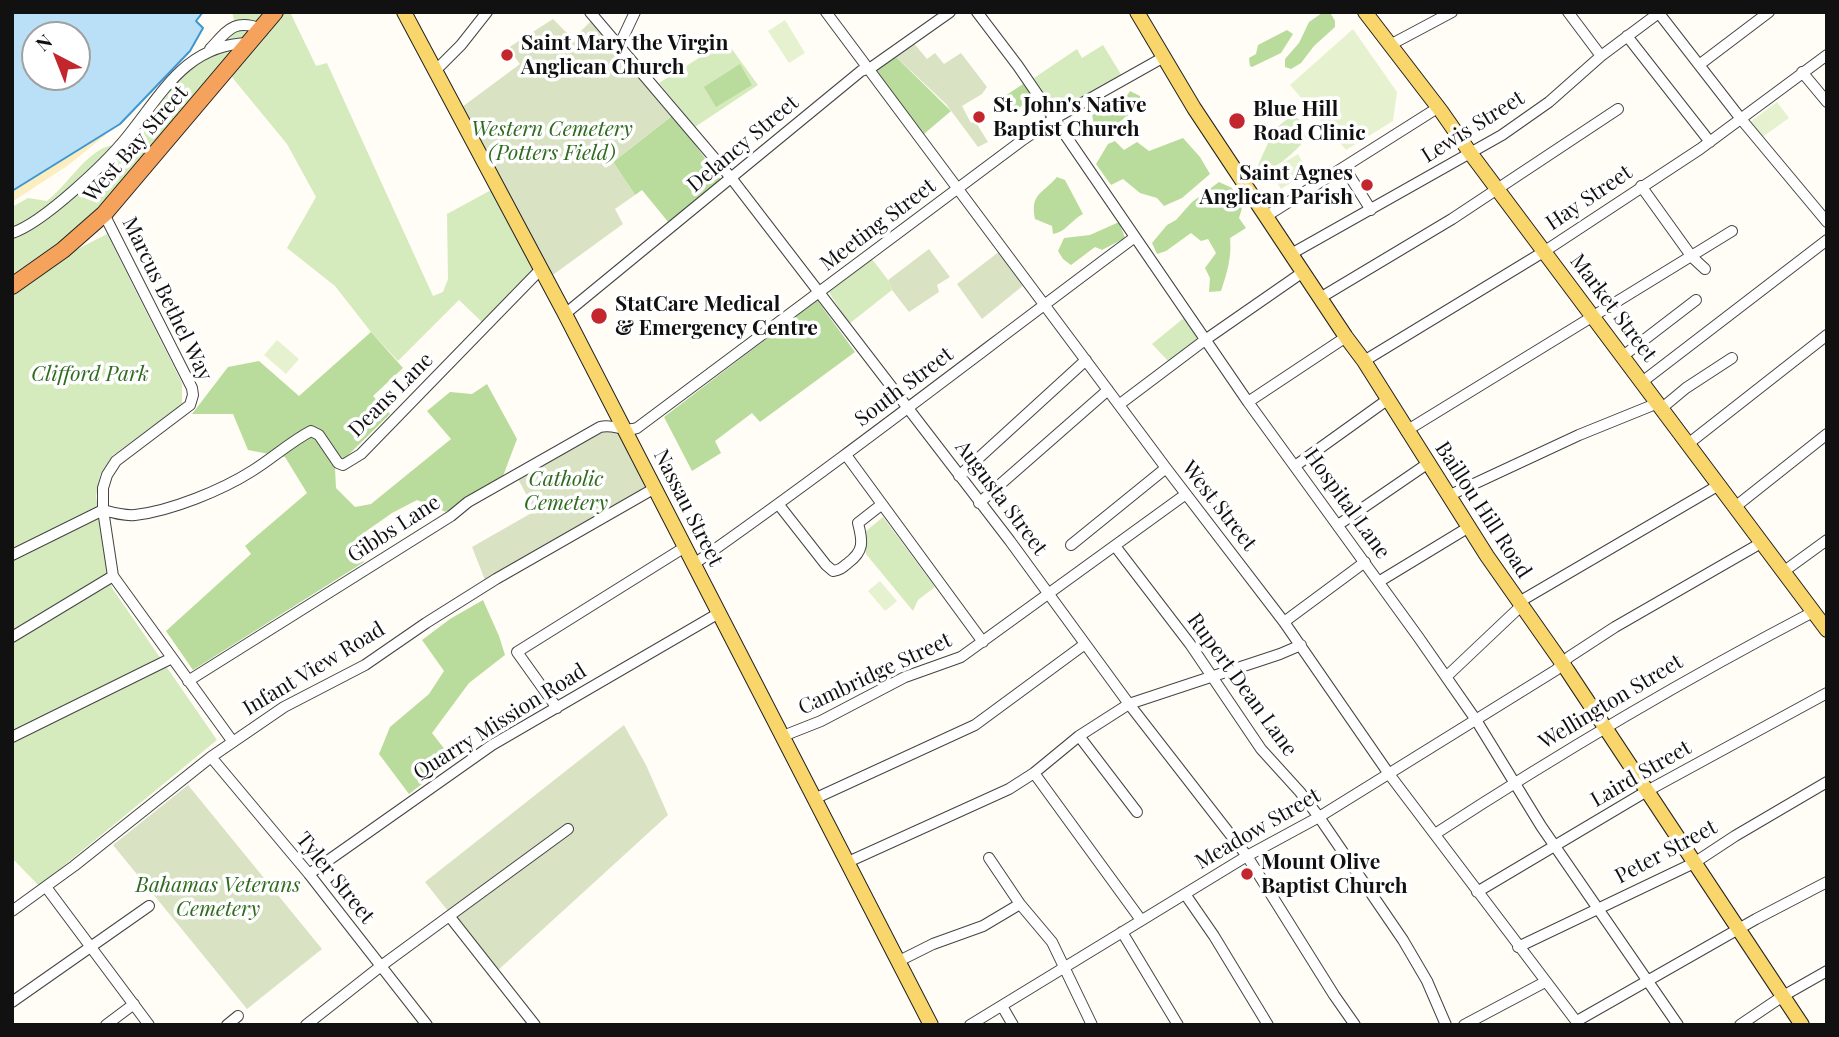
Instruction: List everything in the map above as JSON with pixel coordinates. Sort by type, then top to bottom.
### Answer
[{"type":"highway","name":"West Bay Street","points":[[12,286],[63,250],[104,214],[275,12]]},
{"type":"main road","name":"Nassau Street","points":[[404,12],[565,314],[931,1025]]},
{"type":"main road","name":"Baillou Hill Road","points":[[1137,12],[1265,217],[1364,361],[1448,496],[1802,1025]]},
{"type":"main road","name":"Market Street","points":[[1365,12],[1827,630]]},
{"type":"street","points":[[436,71],[487,12]]},
{"type":"street","name":"Augusta Street","points":[[590,12],[732,179],[960,475],[1129,704],[1247,856],[1355,1025]]},
{"type":"street","points":[[620,46],[635,12]]},
{"type":"street","name":"West Street","points":[[826,12],[1284,622],[1389,774],[1578,1023]]},
{"type":"street","name":"Delancy Street","points":[[565,314],[861,71],[950,12]]},
{"type":"street","name":"Hospital Lane","points":[[977,12],[1017,65],[1052,120],[1248,402],[1380,580],[1476,720],[1555,847],[1678,1025]]},
{"type":"street","points":[[1390,46],[1452,12]]},
{"type":"street","points":[[1568,12],[1601,56]]},
{"type":"street","points":[[1659,12],[1741,120],[1827,222]]},
{"type":"street","name":"Lewis Street","points":[[1291,254],[1471,154],[1542,107],[1601,56],[1659,12]]},
{"type":"street","points":[[1699,65],[1769,12]]},
{"type":"street","points":[[12,233],[38,219],[94,172],[125,139],[170,81],[205,54],[234,26],[242,23],[262,29]]},
{"type":"street","points":[[1628,36],[1710,142]]},
{"type":"street","points":[[205,54],[227,44],[249,43]]},
{"type":"street","name":"Hay Street","points":[[1364,361],[1545,251],[1710,142],[1827,55]]},
{"type":"street","name":"Meeting Street","points":[[625,430],[637,428],[1052,120],[1164,57]]},
{"type":"street","points":[[1802,72],[1827,102]]},
{"type":"street","points":[[1265,217],[1438,107]]},
{"type":"street","points":[[1320,298],[1499,189],[1618,109]]},
{"type":"street","points":[[1345,167],[1371,210]]},
{"type":"street","points":[[1641,186],[1692,257],[1705,269]]},
{"type":"street","name":"Marcus Bethel Way","points":[[104,214],[190,383],[193,395],[190,405],[116,461],[107,475],[103,488],[103,510],[113,576],[233,742]]},
{"type":"street","points":[[1406,430],[1732,231]]},
{"type":"street","name":"South Street","points":[[694,564],[909,409],[1135,237]]},
{"type":"street","points":[[1642,382],[1827,240]]},
{"type":"street","name":"Deans Lane","points":[[103,510],[120,515],[137,514],[179,504],[253,471],[311,431],[319,435],[338,463],[348,463],[370,444],[540,270]]},
{"type":"street","points":[[1120,404],[1205,340],[1303,272]]},
{"type":"street","points":[[1623,356],[1696,300]]},
{"type":"street","points":[[1688,444],[1827,335]]},
{"type":"street","points":[[1248,402],[1346,337]]},
{"type":"street","points":[[1448,496],[1578,435],[1660,406],[1732,358]]},
{"type":"street","points":[[960,475],[1086,360]]},
{"type":"street","points":[[979,503],[1108,390]]},
{"type":"street","points":[[1295,466],[1387,400]]},
{"type":"street","name":"Gibbs Lane","points":[[188,681],[452,516],[468,502],[540,460],[600,427],[614,425],[625,430]]},
{"type":"street","points":[[1735,507],[1827,434]]},
{"type":"street","points":[[846,455],[982,642]]},
{"type":"street","points":[[1338,525],[1427,464]]},
{"type":"street","points":[[1071,545],[1166,468]]},
{"type":"street","points":[[1446,677],[1520,604],[1719,485]]},
{"type":"street","name":"Infant View Road","points":[[12,911],[211,757],[284,707],[365,665],[426,622],[655,488]]},
{"type":"street","name":"Cambridge Street","points":[[783,736],[821,721],[905,677],[961,657],[1186,494]]},
{"type":"street","points":[[779,505],[826,565],[833,571],[838,571],[859,555],[863,544],[858,523],[881,505]]},
{"type":"street","points":[[12,555],[103,510]]},
{"type":"street","points":[[1380,580],[1469,527]]},
{"type":"street","points":[[1783,572],[1827,540]]},
{"type":"street","name":"Meadow Street","points":[[970,1025],[1247,856],[1319,817],[1389,774],[1556,670],[1562,663],[1615,627],[1761,544]]},
{"type":"street","points":[[557,708],[517,652],[685,547]]},
{"type":"street","name":"Rupert Dean Lane","points":[[1115,547],[1211,676],[1261,749],[1319,817],[1403,940],[1427,981],[1446,1025]]},
{"type":"street","points":[[1284,622],[1365,562]]},
{"type":"street","points":[[12,637],[113,576]]},
{"type":"street","name":"Wellington Street","points":[[1435,834],[1604,727],[1707,667],[1813,612]]},
{"type":"street","name":"Quarry Mission Road","points":[[309,874],[492,745],[719,614]]},
{"type":"street","points":[[814,799],[975,725],[1085,644]]},
{"type":"street","points":[[848,862],[1009,789],[1034,773],[1079,736],[1129,704],[1301,645]]},
{"type":"street","points":[[12,737],[172,658]]},
{"type":"street","name":"Laird Street","points":[[1477,892],[1647,791],[1827,693]]},
{"type":"street","points":[[1079,736],[1137,812]]},
{"type":"street","name":"Tyler Street","points":[[211,757],[309,874],[427,1025]]},
{"type":"street","points":[[1034,773],[1142,920]]},
{"type":"street","name":"Peter Street","points":[[1518,947],[1694,863],[1827,782]]},
{"type":"street","points":[[306,1025],[381,966],[568,829]]},
{"type":"street","points":[[989,858],[1020,904],[1052,942],[1092,1025]]},
{"type":"street","points":[[1578,1023],[1827,882]]},
{"type":"street","points":[[46,887],[149,1025]]},
{"type":"street","points":[[1185,894],[1268,1025]]},
{"type":"street","points":[[899,961],[933,944],[983,926],[1020,904]]},
{"type":"street","points":[[12,1002],[149,906]]},
{"type":"street","points":[[450,917],[535,1025]]},
{"type":"street","points":[[1122,932],[1178,1025]]},
{"type":"street","points":[[1740,1025],[1827,971]]},
{"type":"street","points":[[1464,1025],[1545,982]]},
{"type":"street","points":[[106,1025],[134,1004]]},
{"type":"street","points":[[1002,1006],[1013,1025]]},
{"type":"street","points":[[227,1025],[238,1016]]},
{"type":"green space","points":[[232,12],[269,12],[107,203],[70,239],[62,240],[12,275],[12,207],[28,198],[47,201],[95,153],[106,147],[130,142],[174,82],[206,59],[234,20]]},
{"type":"green space","points":[[286,12],[290,12],[316,66],[327,63],[433,296],[443,292],[448,279],[447,214],[493,189],[534,270],[483,323],[459,300],[398,361],[335,286],[287,248],[316,197],[287,144],[231,76]]},
{"type":"green space","points":[[1322,13],[1331,14],[1335,27],[1314,46],[1301,63],[1291,69],[1285,67],[1285,59],[1299,43],[1309,22]]},
{"type":"green space","name":"Western Cemetery (Potters Field)","points":[[553,19],[573,39],[593,19],[673,115],[613,162],[635,195],[615,209],[623,224],[550,277],[462,107],[520,64],[508,48]]},
{"type":"green space","points":[[785,20],[805,53],[789,63],[768,31]]},
{"type":"green space","points":[[1353,29],[1397,92],[1393,121],[1346,150],[1290,85]]},
{"type":"green space","points":[[1287,30],[1293,34],[1281,53],[1250,66],[1249,58],[1256,54],[1258,45]]},
{"type":"green space","points":[[726,41],[758,85],[695,127],[659,83]]},
{"type":"green space","points":[[912,41],[927,59],[935,53],[944,64],[961,53],[987,87],[982,94],[962,106],[971,123],[975,121],[988,142],[978,147],[946,104],[893,54]]},
{"type":"green space","points":[[1103,45],[1122,76],[1057,113],[1034,78],[1077,49],[1082,58]]},
{"type":"green space","points":[[893,54],[951,111],[924,134],[873,68]]},
{"type":"green space","points":[[740,64],[752,85],[716,107],[704,87]]},
{"type":"green space","points":[[1023,84],[1033,97],[1011,114],[1002,104],[996,102]]},
{"type":"green space","points":[[1130,91],[1140,96],[1142,110],[1134,111],[1106,132],[1094,126],[1092,114],[1097,111],[1102,116],[1115,114]]},
{"type":"green space","points":[[1777,102],[1789,118],[1761,138],[1750,122]]},
{"type":"green space","points":[[673,115],[722,181],[669,223],[642,190],[635,195],[613,162]]},
{"type":"green space","points":[[1295,117],[1300,120],[1306,138],[1274,167],[1261,173],[1256,170],[1276,130],[1282,123]]},
{"type":"green space","points":[[1183,138],[1200,157],[1210,174],[1182,198],[1164,206],[1157,198],[1140,193],[1123,179],[1111,185],[1096,164],[1108,144],[1115,141],[1124,150],[1137,142],[1149,151]]},
{"type":"green space","points":[[1298,154],[1308,172],[1281,189],[1270,171]]},
{"type":"green space","points":[[1057,177],[1065,180],[1083,214],[1053,234],[1052,226],[1035,219],[1034,204],[1038,195]]},
{"type":"green space","points":[[1219,182],[1232,188],[1243,205],[1239,218],[1246,228],[1230,238],[1230,258],[1221,291],[1209,292],[1210,278],[1205,268],[1216,253],[1208,239],[1201,241],[1191,233],[1166,251],[1157,254],[1152,243],[1192,202]]},
{"type":"green space","points":[[1119,222],[1125,238],[1102,250],[1095,247],[1071,265],[1058,251],[1064,238],[1090,235]]},
{"type":"green space","name":"Clifford Park","points":[[107,234],[182,383],[182,405],[113,455],[100,475],[96,496],[112,588],[217,740],[39,886],[12,858],[12,294],[68,254]]},
{"type":"green space","points":[[929,249],[950,277],[937,285],[939,292],[909,312],[892,290],[888,280]]},
{"type":"green space","points":[[1000,251],[1025,284],[982,319],[957,284]]},
{"type":"green space","points":[[872,259],[892,290],[849,324],[829,292]]},
{"type":"green space","points":[[817,300],[855,352],[760,422],[752,413],[715,441],[721,453],[692,471],[664,417]]},
{"type":"green space","points":[[1185,317],[1197,335],[1196,343],[1169,362],[1152,344]]},
{"type":"green space","points":[[371,332],[403,368],[373,396],[390,414],[335,468],[336,488],[355,507],[371,504],[451,439],[427,411],[450,392],[472,394],[487,384],[517,439],[503,476],[446,512],[417,500],[392,513],[358,537],[364,562],[193,670],[166,631],[251,554],[245,546],[307,493],[285,457],[248,450],[233,414],[192,414],[228,367],[259,361],[299,396]]},
{"type":"green space","points":[[277,340],[299,359],[286,374],[264,355]]},
{"type":"green space","name":"Catholic Cemetery","points":[[610,427],[618,429],[646,488],[485,580],[472,547],[535,511],[517,477]]},
{"type":"green space","points":[[883,517],[935,587],[918,600],[913,611],[866,554],[865,532]]},
{"type":"green space","points":[[880,581],[897,601],[885,611],[868,591]]},
{"type":"green space","points":[[483,600],[505,655],[469,683],[432,733],[453,760],[409,794],[379,754],[390,727],[429,694],[444,671],[422,640],[450,619]]},
{"type":"green space","points":[[624,725],[646,765],[668,815],[496,972],[425,882]]},
{"type":"green space","name":"Bahamas Veterans Cemetery","points":[[188,785],[322,949],[247,1009],[113,845]]},
{"type":"sand","points":[[107,134],[67,166],[12,202],[12,176],[56,151]]},
{"type":"water","points":[[12,12],[203,12],[196,21],[203,28],[190,51],[120,124],[12,191]]},
{"type":"place","name":"Saint Mary the Virgin Anglican Church","points":[[507,55]]},
{"type":"place","name":"St. John's Native Baptist Church","points":[[979,117]]},
{"type":"place","name":"Blue Hill Road Clinic","points":[[1237,121]]},
{"type":"place","name":"Saint Agnes Anglican Parish","points":[[1367,185]]},
{"type":"place","name":"StatCare Medical & Emergency Centre","points":[[599,316]]},
{"type":"place","name":"Mount Olive Baptist Church","points":[[1247,874]]}]
